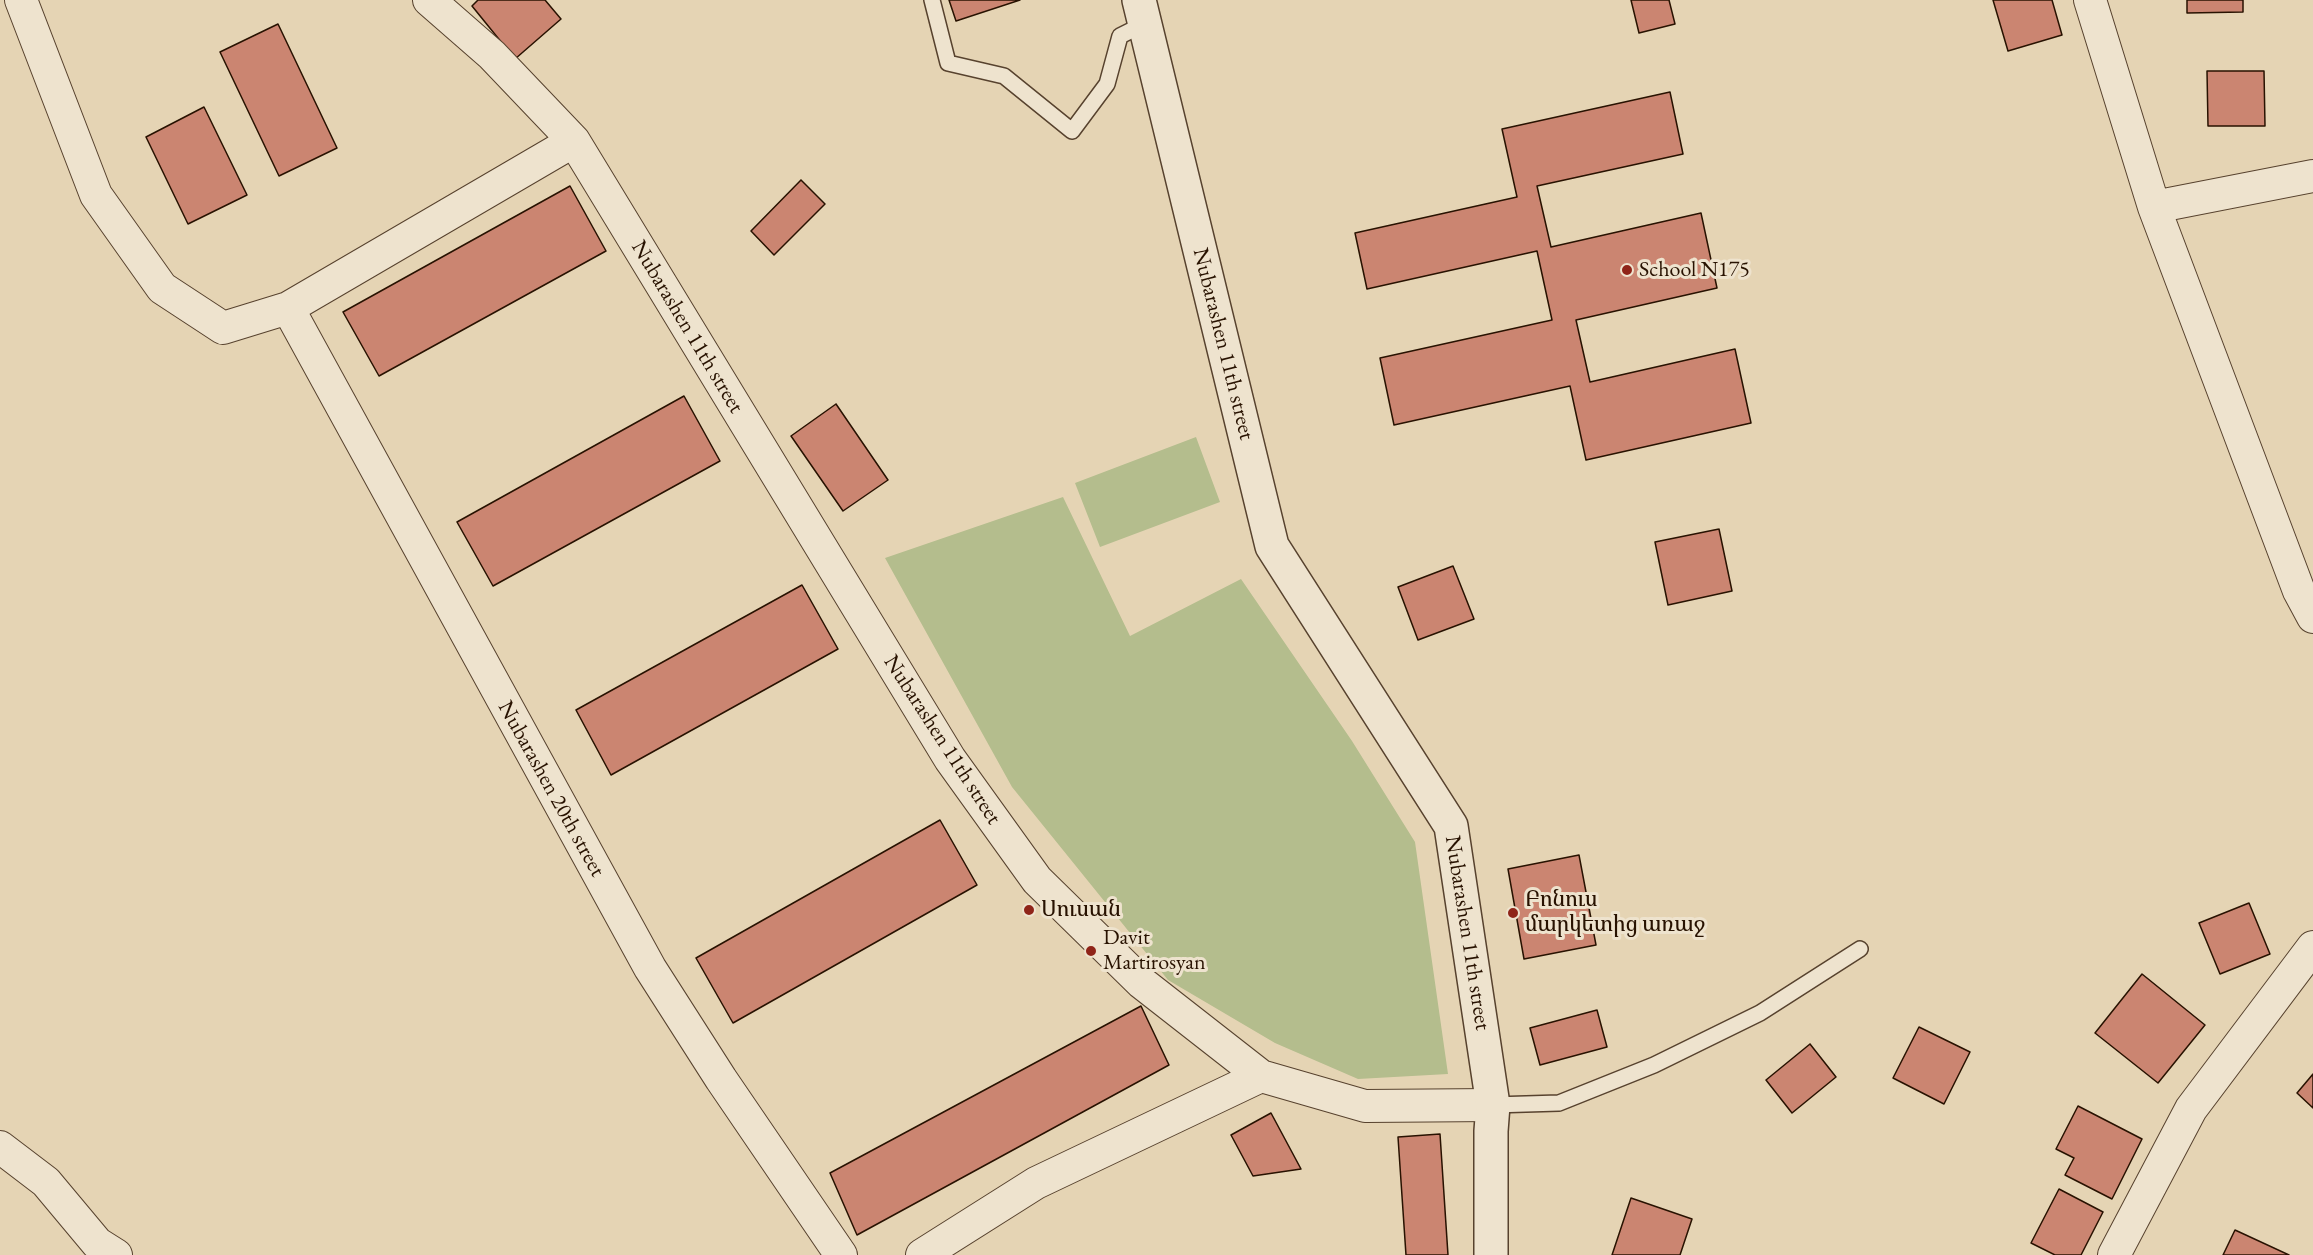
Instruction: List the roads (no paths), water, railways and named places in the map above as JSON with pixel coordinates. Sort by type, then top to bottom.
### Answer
[{"type":"street","points":[[21,0],[96,195],[162,288],[223,328],[288,308],[574,141]]},
{"type":"street","name":"Nubarashen 11th street","points":[[429,0],[492,55],[574,141],[950,759],[1037,880],[1142,983],[1261,1076],[1365,1106],[1493,1105]]},
{"type":"street","points":[[2090,0],[2154,207],[2300,591],[2313,616]]},
{"type":"street","name":"Nubarashen 11th street","points":[[1141,12],[1272,546],[1451,826],[1493,1105],[1491,1255]]},
{"type":"street","points":[[2154,207],[2313,176]]},
{"type":"street","name":"Nubarashen 20th street","points":[[288,308],[650,968],[721,1079],[841,1255]]},
{"type":"street","points":[[2114,1255],[2192,1109],[2313,947]]},
{"type":"street","points":[[922,1255],[1036,1183],[1261,1076]]},
{"type":"street","points":[[0,1147],[46,1182],[97,1243],[116,1255]]},
{"type":"lane","points":[[932,0],[948,63],[1004,76],[1072,131],[1107,84],[1120,36],[1141,12]]},
{"type":"lane","points":[[1493,1105],[1559,1103],[1654,1065],[1760,1013],[1860,949]]},
{"type":"place","name":"School N175","points":[[1627,270]]},
{"type":"place","name":"Սուսան","points":[[1029,910]]},
{"type":"place","name":"Բոնուս մարկետից առաջ","points":[[1513,913]]},
{"type":"place","name":"Davit Martirosyan","points":[[1091,951]]}]
